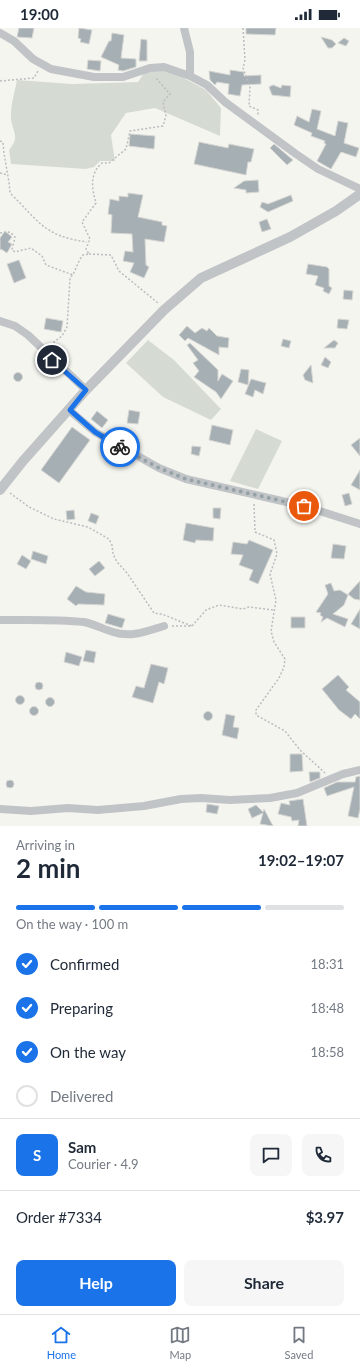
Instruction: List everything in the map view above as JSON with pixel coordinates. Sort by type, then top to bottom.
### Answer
[{"type":"street","points":[[184,28],[190,52],[190,76]]},
{"type":"street","points":[[0,33],[14,41],[41,65],[51,69],[94,77],[122,77],[150,68],[164,67],[190,76],[206,86],[225,102],[318,169],[360,190]]},
{"type":"street","points":[[1,488],[86,390],[164,310],[201,278],[290,237],[336,211],[360,194]]},
{"type":"street","points":[[0,322],[15,326],[28,336],[52,360],[86,390]]},
{"type":"street","points":[[70,410],[95,432],[159,468],[186,479],[304,506],[360,524]]},
{"type":"street","points":[[0,620],[30,619],[87,623],[115,633],[126,635],[140,634],[164,626]]},
{"type":"street","points":[[0,808],[31,810],[68,808],[98,810],[144,806],[181,799],[202,798],[230,800],[270,798],[297,793],[327,782],[343,774],[360,770]]},
{"type":"path","points":[[243,28],[245,60],[243,68],[250,86],[248,103],[249,106],[258,110],[259,126]]},
{"type":"path","points":[[0,81],[34,78],[41,65]]},
{"type":"path","points":[[89,254],[86,249],[87,242],[90,239],[82,222],[96,203],[92,191],[94,172],[102,163],[109,163],[126,149],[130,131],[163,126],[166,116],[163,102],[170,94],[156,79],[150,68]]},
{"type":"path","points":[[0,141],[3,142],[10,193],[43,227],[67,238],[87,242]]},
{"type":"path","points":[[0,173],[8,175]]},
{"type":"path","points":[[0,233],[10,232],[15,237],[12,250],[15,252],[31,248],[42,256],[46,265],[73,275]]},
{"type":"path","points":[[52,360],[54,342],[62,336],[67,327],[70,278],[83,255],[110,255],[119,271],[156,300],[164,310]]},
{"type":"path","points":[[1,488],[29,507],[54,518],[88,527],[109,538],[112,545],[113,554],[117,562],[127,573],[154,613],[165,614],[176,621],[192,626]]},
{"type":"path","points":[[252,494],[255,532],[274,540],[277,554],[270,574],[276,595],[271,631],[274,642],[284,659],[284,667],[279,678],[256,710],[256,715],[285,731],[300,750],[328,775],[327,782]]},
{"type":"path","points":[[164,626],[192,626],[206,610],[219,605],[243,609],[249,607],[274,610]]},
{"type":"shaded area","points":[[167,69],[206,90],[221,108],[220,136],[155,108],[126,113],[111,135],[115,161],[100,161],[94,167],[86,169],[11,164],[9,150],[13,145],[15,136],[11,120],[11,111],[17,80],[72,84],[138,82],[146,70]]},
{"type":"shaded area","points":[[148,340],[174,360],[221,409],[211,420],[163,397],[126,363]]},
{"type":"shaded area","points":[[256,429],[282,441],[258,489],[230,481]]},
{"type":"building","points":[[19,28],[34,28],[32,38],[17,37]]},
{"type":"building","points":[[79,28],[92,30],[89,44],[80,42],[81,39],[78,38]]},
{"type":"building","points":[[246,28],[276,28],[275,35],[246,34]]},
{"type":"building","points":[[112,33],[124,35],[121,58],[136,59],[136,67],[123,71],[118,70],[119,65],[101,57],[109,41],[111,41]]},
{"type":"building","points":[[321,37],[332,40],[336,44],[332,48],[328,48]]},
{"type":"building","points":[[344,38],[349,41],[346,46],[338,43]]},
{"type":"building","points":[[141,39],[147,40],[147,61],[139,61]]},
{"type":"building","points":[[88,60],[101,61],[100,71],[87,69]]},
{"type":"building","points":[[230,70],[244,72],[244,76],[261,75],[261,84],[242,85],[240,96],[228,94],[229,84],[217,82],[215,85],[210,80],[209,71],[230,75]]},
{"type":"building","points":[[273,85],[281,88],[282,85],[291,86],[290,97],[272,95],[269,87]]},
{"type":"building","points":[[312,109],[321,111],[317,129],[335,136],[338,121],[348,123],[344,143],[359,148],[356,157],[341,152],[331,169],[317,161],[326,144],[324,143],[325,141],[311,136],[312,133],[294,125],[297,116],[309,122]]},
{"type":"building","points":[[130,134],[155,136],[154,149],[129,146]]},
{"type":"building","points":[[199,142],[228,148],[229,144],[254,149],[251,162],[248,162],[246,175],[194,164]]},
{"type":"building","points":[[274,144],[293,160],[287,165],[270,148]]},
{"type":"building","points":[[258,180],[259,192],[246,193],[246,190],[234,188],[244,181]]},
{"type":"building","points":[[128,193],[143,195],[138,217],[162,222],[162,225],[167,226],[164,242],[145,239],[146,265],[149,267],[144,278],[130,272],[134,263],[123,261],[125,251],[133,252],[132,234],[111,233],[112,215],[108,214],[110,199],[119,201],[119,196],[128,197]]},
{"type":"building","points":[[291,195],[293,201],[268,212],[260,207],[262,202],[268,204]]},
{"type":"building","points":[[267,219],[271,229],[262,232],[259,222]]},
{"type":"building","points":[[5,231],[12,237],[8,242],[12,244],[7,253],[1,249],[0,250],[0,238]]},
{"type":"building","points":[[19,260],[26,278],[14,283],[7,264]]},
{"type":"building","points":[[308,264],[327,267],[329,269],[329,286],[332,288],[329,294],[323,291],[324,288],[315,285],[318,276],[306,274]]},
{"type":"building","points":[[344,290],[353,291],[352,300],[343,299]]},
{"type":"building","points":[[46,318],[63,321],[61,332],[44,329]]},
{"type":"building","points":[[338,319],[349,320],[347,329],[337,328]]},
{"type":"building","points":[[187,326],[195,333],[202,328],[207,331],[209,328],[217,336],[229,338],[228,348],[219,347],[219,355],[188,338],[185,341],[179,335]]},
{"type":"building","points":[[283,339],[291,341],[289,348],[281,346]]},
{"type":"building","points":[[334,340],[338,343],[335,348],[324,348]]},
{"type":"building","points":[[190,343],[218,370],[218,381],[222,374],[233,381],[221,399],[216,392],[194,377],[199,371],[193,363],[198,360],[187,345]]},
{"type":"building","points":[[325,357],[331,362],[328,368],[321,365]]},
{"type":"building","points":[[311,365],[313,383],[305,380],[303,375]]},
{"type":"building","points":[[241,369],[249,370],[248,385],[238,382]]},
{"type":"building","points":[[16,373],[20,373],[22,377],[20,381],[16,381],[14,379],[14,375]]},
{"type":"building","points":[[251,379],[266,383],[263,394],[255,390],[253,397],[245,394]]},
{"type":"building","points":[[129,410],[140,412],[138,424],[127,423]]},
{"type":"building","points":[[97,411],[108,420],[102,428],[91,419]]},
{"type":"building","points":[[212,425],[233,430],[230,445],[209,440]]},
{"type":"building","points":[[72,427],[90,440],[59,483],[41,470]]},
{"type":"building","points":[[360,438],[360,456],[351,445]]},
{"type":"building","points":[[192,446],[201,447],[199,456],[191,454]]},
{"type":"building","points":[[360,470],[360,490],[351,485]]},
{"type":"building","points":[[349,493],[352,504],[345,506],[342,495]]},
{"type":"building","points":[[213,508],[221,508],[220,519],[213,518]]},
{"type":"building","points":[[74,510],[75,519],[67,520],[66,511]]},
{"type":"building","points":[[91,513],[99,516],[96,524],[88,521]]},
{"type":"building","points":[[186,523],[214,528],[213,541],[196,540],[195,543],[183,540]]},
{"type":"building","points":[[249,540],[273,550],[258,584],[249,580],[253,570],[239,565],[243,555],[231,554],[233,542],[247,544]]},
{"type":"building","points":[[333,544],[346,546],[344,559],[331,558]]},
{"type":"building","points":[[33,551],[48,556],[46,564],[31,559]]},
{"type":"building","points":[[22,555],[31,561],[26,569],[17,564]]},
{"type":"building","points":[[99,561],[105,568],[95,576],[89,569]]},
{"type":"building","points":[[360,581],[360,600],[354,599],[348,594]]},
{"type":"building","points":[[331,583],[334,591],[340,590],[348,595],[344,605],[333,614],[348,619],[345,627],[327,618],[321,622],[323,617],[320,615],[321,613],[316,612],[328,594],[325,585]]},
{"type":"building","points":[[76,586],[86,592],[105,594],[104,605],[78,604],[76,606],[67,599]]},
{"type":"building","points":[[360,609],[360,629],[351,624]]},
{"type":"building","points":[[108,614],[125,619],[122,628],[105,623]]},
{"type":"building","points":[[291,617],[305,617],[305,628],[291,628]]},
{"type":"building","points":[[86,650],[96,652],[94,663],[83,661]]},
{"type":"building","points":[[66,652],[82,657],[79,666],[64,662]]},
{"type":"building","points":[[151,664],[168,668],[164,684],[159,682],[153,703],[132,697],[136,686],[144,688]]},
{"type":"building","points":[[338,675],[349,687],[346,690],[360,702],[360,719],[355,714],[351,719],[339,710],[322,689]]},
{"type":"building","points":[[37,682],[41,682],[43,686],[41,690],[37,690],[35,688],[35,684]]},
{"type":"building","points":[[18,696],[22,696],[24,700],[22,704],[18,704],[16,702],[16,698]]},
{"type":"building","points":[[48,698],[52,698],[54,702],[52,706],[48,706],[46,704],[46,700]]},
{"type":"building","points":[[32,707],[36,707],[38,711],[36,715],[32,715],[30,713],[30,709]]},
{"type":"building","points":[[206,712],[210,712],[212,716],[210,720],[206,720],[204,718],[204,714]]},
{"type":"building","points":[[226,714],[235,716],[233,727],[239,728],[237,739],[222,735]]},
{"type":"building","points":[[290,754],[302,754],[303,771],[290,772]]},
{"type":"building","points":[[309,772],[320,772],[320,778],[310,782]]},
{"type":"building","points":[[360,776],[360,809],[358,818],[348,816],[354,787],[327,796],[324,788],[337,782],[355,782],[356,777]]},
{"type":"building","points":[[8,780],[12,780],[14,784],[12,788],[8,788],[6,786],[6,782]]},
{"type":"building","points":[[303,799],[307,826],[298,826],[299,820],[292,821],[291,817],[278,814],[281,803],[290,805],[289,801]]},
{"type":"building","points":[[207,804],[219,806],[217,814],[206,812]]},
{"type":"building","points":[[256,805],[263,812],[264,809],[273,826],[260,824],[263,813],[252,818],[248,809]]},
{"type":"way so far","points":[[120,447],[159,468],[186,479],[304,506]]},
{"type":"route","points":[[52,360],[86,390],[70,410],[95,432],[120,447]]}]
